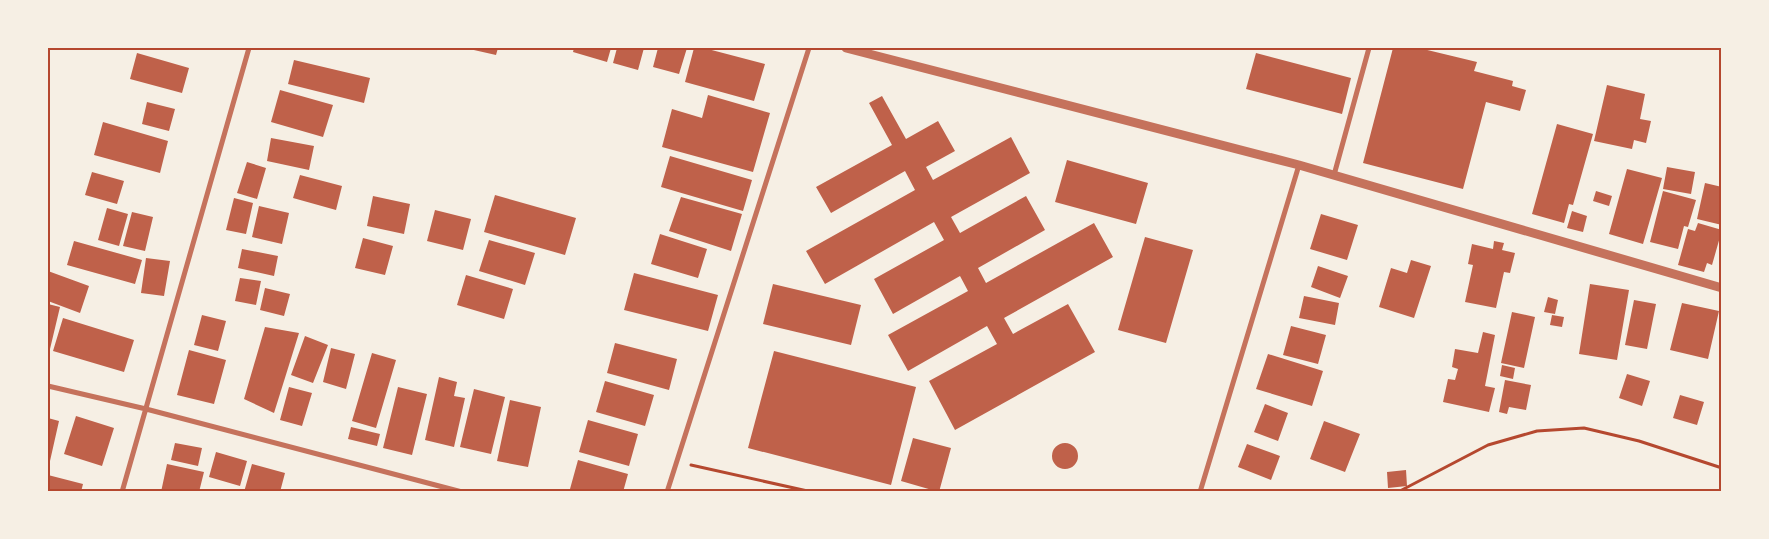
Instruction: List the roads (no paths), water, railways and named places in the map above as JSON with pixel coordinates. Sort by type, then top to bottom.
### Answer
[{"type":"street","points":[[122,492],[249,48]]},
{"type":"street","points":[[667,492],[809,48]]},
{"type":"street","points":[[846,48],[1299,165],[1722,288]]},
{"type":"street","points":[[1334,175],[1369,48]]},
{"type":"street","points":[[1200,492],[1299,165]]},
{"type":"street","points":[[48,386],[146,409],[462,492]]}]
